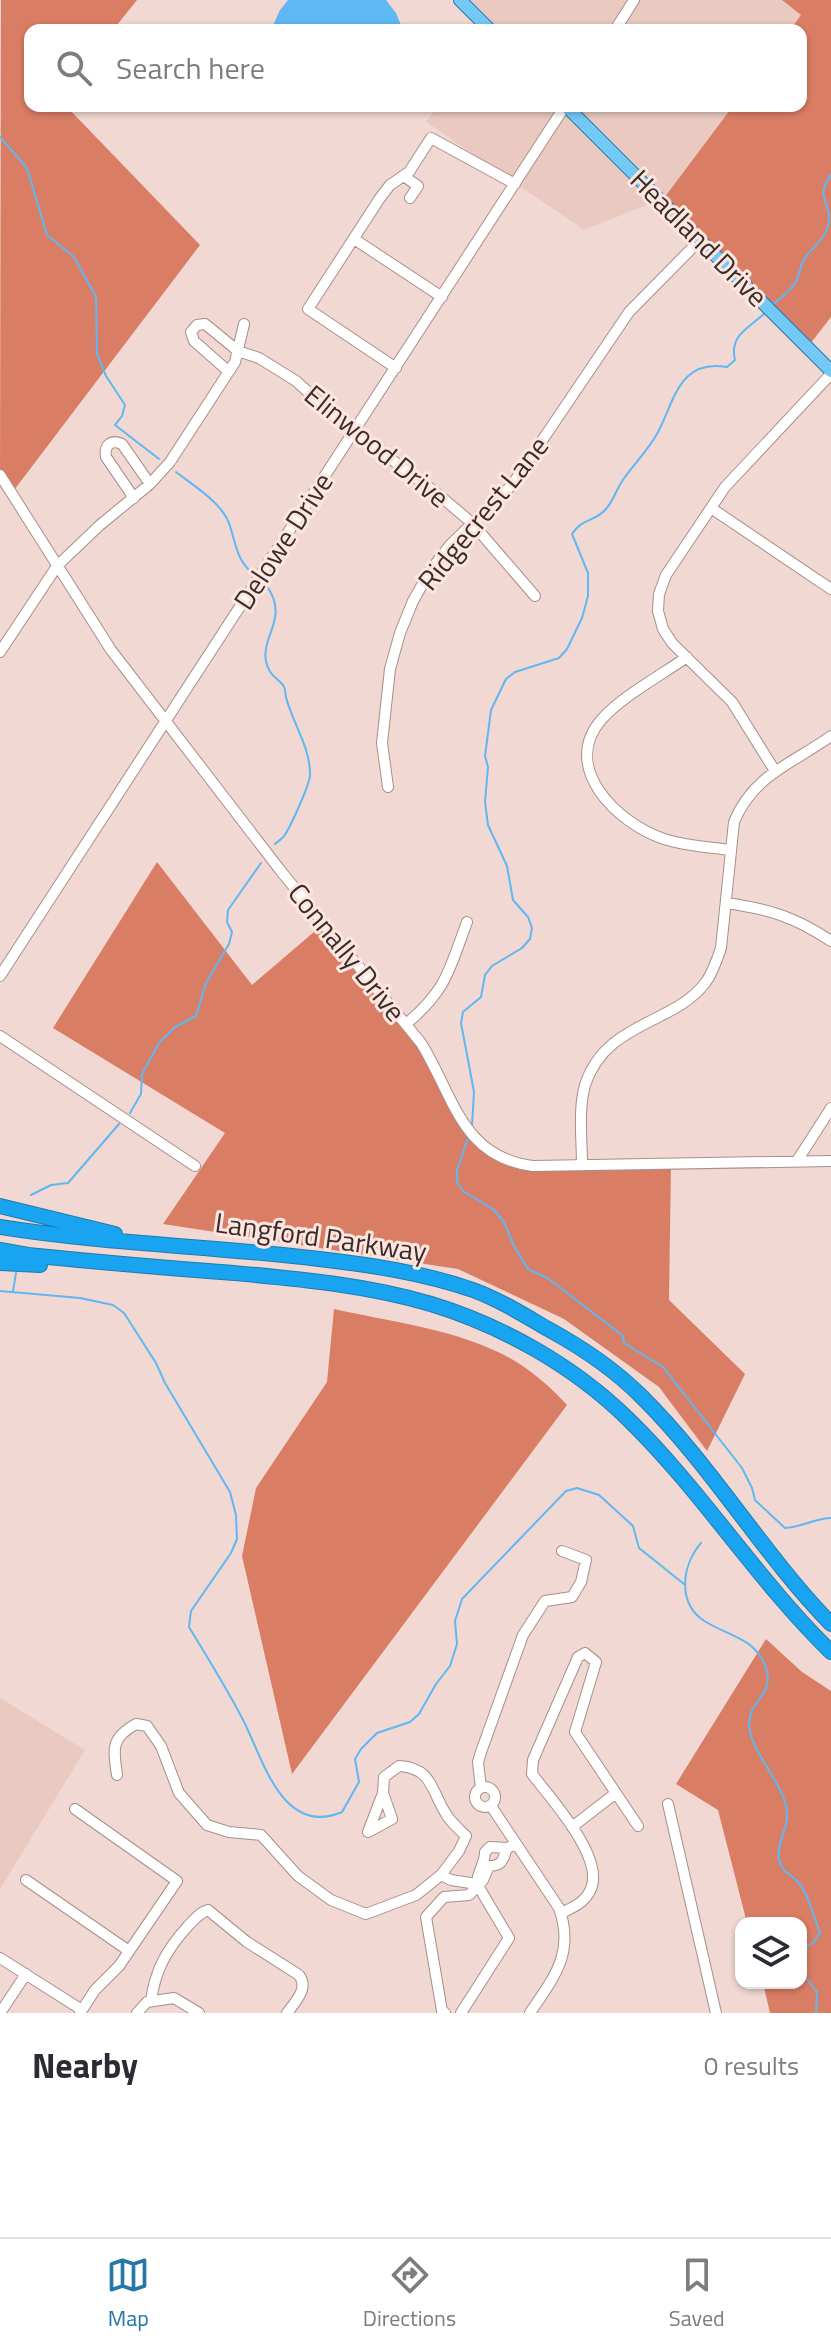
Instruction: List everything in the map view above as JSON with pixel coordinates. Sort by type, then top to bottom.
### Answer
[{"type":"highway","points":[[0,1206],[162,1244]]},
{"type":"highway","name":"Langford Parkway","points":[[0,1227],[96,1240],[366,1265],[444,1281],[503,1303],[578,1345],[640,1394],[684,1440],[792,1583],[831,1624]]},
{"type":"highway","name":"Langford Parkway","points":[[0,1250],[368,1289],[432,1305],[539,1351],[586,1383],[626,1417],[661,1453],[793,1614],[831,1652]]},
{"type":"highway","points":[[0,1263],[126,1265]]},
{"type":"main road","points":[[460,0],[484,24]]},
{"type":"main road","name":"Headland Drive","points":[[571,112],[831,372]]},
{"type":"street","points":[[619,24],[634,0]]},
{"type":"street","name":"Delowe Drive","points":[[0,976],[561,112]]},
{"type":"street","points":[[410,198],[418,186],[405,177],[431,138],[515,184]]},
{"type":"street","points":[[396,368],[308,309],[390,185],[409,172]]},
{"type":"street","points":[[354,239],[442,297]]},
{"type":"street","name":"Ridgecrest Lane","points":[[388,787],[382,743],[390,669],[400,633],[430,571],[450,545],[512,485],[629,312],[700,240]]},
{"type":"street","name":"Elinwood Drive","points":[[228,371],[194,341],[193,328],[205,324],[238,351],[259,358],[296,381],[354,432],[472,523],[535,596]]},
{"type":"street","points":[[0,652],[57,566],[150,484],[170,462],[228,371],[238,351],[244,324]]},
{"type":"street","points":[[775,771],[732,702],[672,643],[663,629],[658,611],[661,585],[739,470],[810,399],[831,372]]},
{"type":"street","points":[[134,498],[106,457],[105,449],[109,443],[116,441],[122,444],[150,484]]},
{"type":"street","name":"Connally Drive","points":[[0,475],[111,650],[309,906],[406,1024],[438,1071],[462,1124],[478,1142],[520,1164],[831,1161]]},
{"type":"street","points":[[711,508],[831,589]]},
{"type":"street","points":[[687,657],[601,719],[589,743],[588,771],[603,798],[646,832],[679,843],[731,850]]},
{"type":"street","points":[[582,1165],[581,1103],[592,1068],[617,1039],[688,998],[705,983],[715,967],[721,948],[734,822],[742,803],[756,785],[831,736]]},
{"type":"street","points":[[726,903],[786,915],[831,941]]},
{"type":"street","points":[[406,1024],[428,1006],[440,991],[467,922]]},
{"type":"street","points":[[0,1036],[195,1166]]},
{"type":"street","points":[[797,1161],[831,1108]]},
{"type":"street","points":[[530,2013],[563,1959],[565,1931],[561,1913],[507,1848],[491,1806],[482,1807],[476,1803],[475,1794],[481,1788],[478,1762],[481,1752],[523,1635],[545,1601],[572,1597],[581,1582],[586,1560],[562,1551]]},
{"type":"street","points":[[561,1913],[581,1903],[593,1882],[588,1857],[572,1827],[532,1774],[533,1760],[578,1657],[585,1653],[596,1662],[575,1732],[638,1826]]},
{"type":"street","points":[[117,1775],[113,1750],[121,1733],[136,1724],[147,1726],[161,1746],[179,1793],[207,1825],[229,1832],[261,1835],[298,1876],[331,1900],[366,1914],[416,1895],[441,1875],[466,1836],[449,1818],[428,1777],[413,1767],[399,1766],[384,1777],[383,1793]]},
{"type":"street","points":[[572,1827],[616,1793]]},
{"type":"street","points":[[668,1804],[716,2013]]},
{"type":"street","points":[[0,1958],[81,2012],[95,1990],[112,1975],[177,1881],[75,1809]]},
{"type":"street","points":[[461,2013],[509,1938],[477,1884],[477,1876],[486,1863],[507,1848]]},
{"type":"street","points":[[441,1875],[451,1880],[477,1884]]},
{"type":"street","points":[[26,1880],[129,1951]]},
{"type":"street","points":[[445,2013],[439,1998],[426,1917],[444,1897],[469,1895],[477,1884]]},
{"type":"street","points":[[151,2001],[159,1966],[171,1945],[200,1913],[208,1910],[247,1942],[304,1981],[304,1988],[287,2013]]},
{"type":"street","points":[[0,2013],[26,1974]]},
{"type":"street","points":[[137,2013],[147,2002],[174,1998],[199,2013]]},
{"type":"shaded area","points":[[1,0],[137,0],[118,24],[24,24],[24,112],[72,112],[200,245],[8,498],[0,485]]},
{"type":"shaded area","points":[[461,0],[782,0],[801,15],[794,24],[486,24]]},
{"type":"shaded area","points":[[782,0],[831,0],[831,317],[810,344],[664,198],[728,112],[807,112],[807,24],[794,24],[801,15]]},
{"type":"shaded area","points":[[434,112],[728,112],[664,198],[584,230],[426,122]]},
{"type":"shaded area","points":[[157,862],[252,985],[321,926],[409,1031],[473,1144],[519,1167],[671,1161],[669,1300],[745,1374],[707,1451],[659,1387],[564,1319],[458,1269],[163,1224],[225,1133],[53,1028]]},
{"type":"shaded area","points":[[334,1309],[438,1331],[479,1344],[526,1369],[567,1405],[292,1774],[242,1556],[256,1488],[327,1382]]},
{"type":"shaded area","points":[[766,1639],[802,1672],[831,1691],[831,2013],[770,2013],[764,1989],[807,1989],[807,1917],[745,1917],[718,1810],[676,1784]]},
{"type":"shaded area","points":[[0,1698],[85,1750],[0,1889]]},
{"type":"water","points":[[288,0],[386,0],[401,24],[274,24]]},
{"type":"waterway","points":[[0,137],[27,168],[47,235],[74,257],[96,297],[97,354],[106,376],[125,405],[115,425],[159,459]]},
{"type":"waterway","points":[[772,305],[793,286],[804,259],[825,233],[829,215],[823,194],[831,175]]},
{"type":"waterway","points":[[472,1125],[474,1092],[461,1023],[463,1012],[481,997],[485,975],[492,966],[522,948],[530,939],[532,928],[528,917],[513,900],[507,866],[488,825],[485,802],[488,767],[485,756],[491,710],[506,679],[515,672],[559,658],[567,649],[582,618],[588,596],[588,573],[572,534],[609,505],[622,481],[647,450],[681,384],[698,369],[727,367],[735,360],[738,338],[765,313]]},
{"type":"waterway","points":[[176,472],[221,510],[241,559],[255,576]]},
{"type":"waterway","points":[[266,585],[275,607],[267,643],[267,665],[285,688],[307,754],[310,774],[291,824],[275,844]]},
{"type":"waterway","points":[[130,1113],[141,1094],[142,1074],[159,1043],[175,1027],[196,1016],[206,983],[229,944],[232,932],[227,922],[228,910],[261,863]]},
{"type":"waterway","points":[[31,1195],[51,1185],[68,1183],[119,1124]]},
{"type":"waterway","points":[[469,1135],[457,1170],[457,1182],[463,1191],[493,1209],[504,1222],[528,1269],[549,1279],[623,1336],[624,1343],[663,1367],[742,1468],[755,1500]]},
{"type":"waterway","points":[[13,1291],[16,1273]]},
{"type":"waterway","points":[[0,1291],[80,1298],[113,1305],[124,1313],[156,1363],[230,1492],[236,1515],[237,1539],[231,1553],[191,1611],[189,1627],[236,1706],[277,1789],[303,1813],[321,1817],[342,1812],[359,1782],[355,1759],[361,1749],[377,1733],[410,1722],[419,1714],[450,1666],[457,1644],[455,1621],[462,1599],[566,1491],[577,1488],[599,1495],[633,1526],[639,1548],[684,1584]]},
{"type":"waterway","points":[[756,1501],[785,1528],[831,1518]]},
{"type":"waterway","points":[[701,1543],[686,1573],[686,1595],[690,1605],[706,1622],[753,1648],[767,1673],[768,1682],[753,1708],[749,1724],[754,1744],[786,1806],[787,1820],[780,1846],[780,1864],[802,1887],[820,1932],[807,1946]]},
{"type":"waterway","points":[[807,1980],[817,1992],[816,2013]]}]
